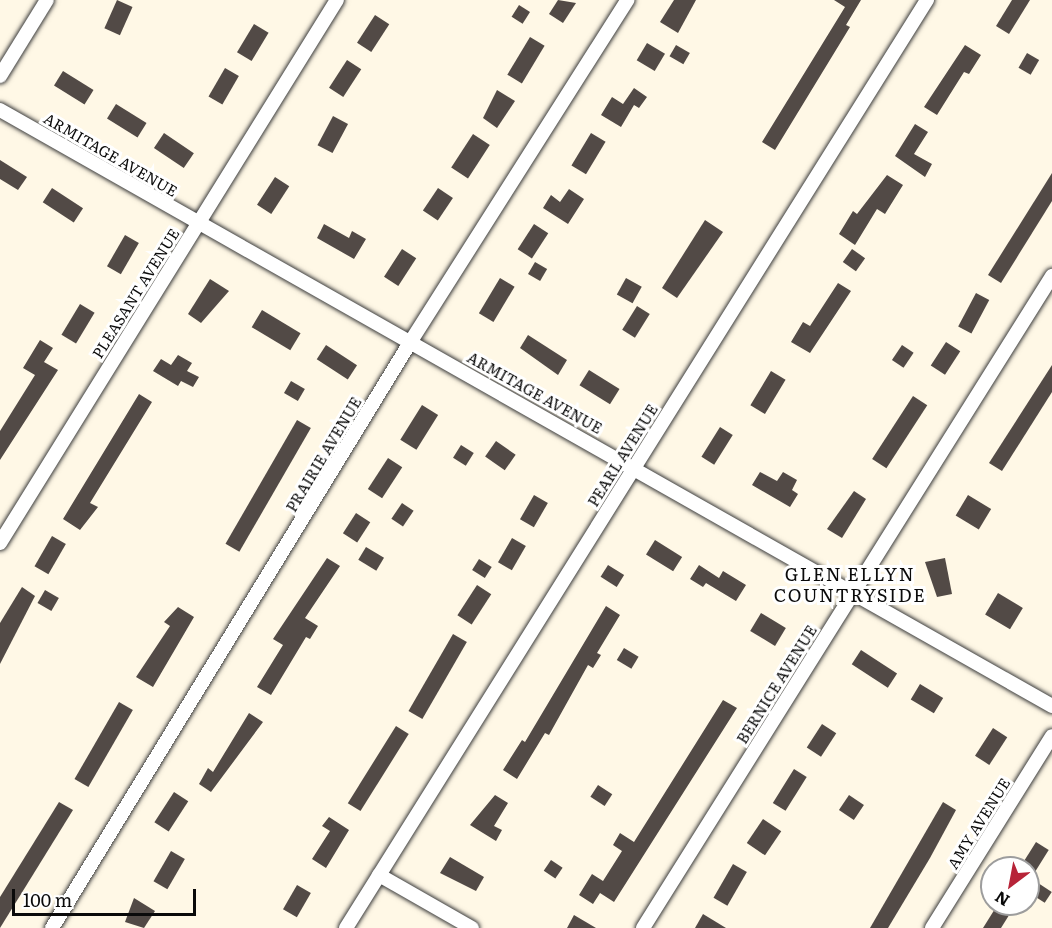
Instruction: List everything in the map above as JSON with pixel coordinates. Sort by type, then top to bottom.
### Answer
[{"type":"street","points":[[0,76],[47,0]]},
{"type":"street","name":"PLEASANT AVENUE","points":[[0,543],[197,222],[337,0]]},
{"type":"street","name":"PRAIRIE AVENUE","points":[[52,928],[411,341],[627,0]]},
{"type":"street","name":"PEARL AVENUE","points":[[346,928],[927,0]]},
{"type":"street","name":"ARMITAGE AVENUE","points":[[0,110],[634,467],[1052,706]]},
{"type":"street","name":"BERNICE AVENUE","points":[[643,928],[1052,276]]},
{"type":"street","name":"AMY AVENUE","points":[[932,928],[1052,736]]},
{"type":"street","points":[[379,875],[472,928]]},
{"type":"building","points":[[117,0],[133,7],[120,35],[104,28]]},
{"type":"building","points":[[558,0],[576,3],[563,23],[549,14]]},
{"type":"building","points":[[674,0],[696,0],[678,33],[660,22]]},
{"type":"building","points":[[834,0],[861,0],[846,25],[850,27],[775,150],[762,142],[845,7]]},
{"type":"building","points":[[1012,0],[1030,0],[1009,34],[996,26]]},
{"type":"building","points":[[519,5],[530,12],[523,24],[512,17]]},
{"type":"building","points":[[375,15],[389,24],[371,52],[357,43]]},
{"type":"building","points":[[254,24],[269,33],[252,61],[237,52]]},
{"type":"building","points":[[530,37],[545,46],[522,83],[507,75]]},
{"type":"building","points":[[647,43],[665,54],[655,71],[637,60]]},
{"type":"building","points":[[676,45],[690,53],[683,64],[670,56]]},
{"type":"building","points":[[965,45],[981,55],[969,74],[964,72],[937,115],[924,107]]},
{"type":"building","points":[[1027,53],[1039,60],[1031,75],[1018,68]]},
{"type":"building","points":[[347,60],[361,69],[343,97],[329,88]]},
{"type":"building","points":[[225,68],[239,76],[222,105],[208,97]]},
{"type":"building","points":[[63,71],[94,90],[85,104],[54,85]]},
{"type":"building","points":[[634,88],[647,97],[639,108],[634,105],[621,127],[601,115],[612,97],[623,104]]},
{"type":"building","points":[[497,90],[515,101],[497,128],[483,118]]},
{"type":"building","points":[[116,104],[147,123],[138,137],[107,118]]},
{"type":"building","points":[[333,116],[348,124],[333,153],[318,145]]},
{"type":"building","points":[[915,124],[928,132],[914,154],[932,164],[925,177],[895,156]]},
{"type":"building","points":[[164,133],[194,153],[184,168],[154,148]]},
{"type":"building","points":[[591,133],[606,142],[586,174],[571,166]]},
{"type":"building","points":[[473,134],[490,145],[468,178],[451,168]]},
{"type":"building","points":[[0,160],[27,177],[18,190],[0,179]]},
{"type":"building","points":[[1052,173],[1052,201],[1001,283],[988,275]]},
{"type":"building","points":[[887,175],[903,185],[885,214],[877,209],[855,245],[839,234],[853,211],[857,214]]},
{"type":"building","points":[[275,177],[289,186],[271,214],[257,205]]},
{"type":"building","points":[[52,188],[83,208],[74,222],[43,202]]},
{"type":"building","points":[[438,188],[453,198],[438,220],[423,210]]},
{"type":"building","points":[[569,189],[584,199],[568,224],[543,208],[551,195],[560,202]]},
{"type":"building","points":[[705,220],[723,232],[677,298],[662,288]]},
{"type":"building","points":[[324,224],[349,238],[352,231],[366,239],[354,259],[317,238]]},
{"type":"building","points":[[534,224],[548,233],[532,258],[518,249]]},
{"type":"building","points":[[125,235],[139,243],[121,274],[107,266]]},
{"type":"building","points":[[402,249],[416,258],[398,286],[384,277]]},
{"type":"building","points":[[852,249],[865,258],[856,271],[843,262]]},
{"type":"building","points":[[535,262],[547,269],[540,281],[528,274]]},
{"type":"building","points":[[500,278],[515,287],[493,322],[479,313]]},
{"type":"building","points":[[626,278],[642,287],[633,303],[617,295]]},
{"type":"building","points":[[210,279],[229,291],[201,323],[188,314]]},
{"type":"building","points":[[838,283],[851,291],[810,353],[791,342],[803,322],[810,326]]},
{"type":"building","points":[[976,293],[989,300],[971,334],[958,327]]},
{"type":"building","points":[[80,304],[95,313],[76,344],[61,335]]},
{"type":"building","points":[[637,306],[650,314],[635,338],[622,330]]},
{"type":"building","points":[[262,310],[301,333],[290,350],[252,327]]},
{"type":"building","points":[[528,335],[567,360],[558,375],[520,348]]},
{"type":"building","points":[[40,340],[53,348],[44,362],[58,370],[0,460],[0,431],[35,375],[23,368]]},
{"type":"building","points":[[946,342],[960,351],[945,375],[931,365]]},
{"type":"building","points":[[326,345],[357,365],[348,379],[317,359]]},
{"type":"building","points":[[902,345],[914,353],[904,368],[892,360]]},
{"type":"building","points":[[178,355],[192,363],[187,371],[199,377],[193,387],[181,381],[178,386],[153,371],[161,359],[171,365]]},
{"type":"building","points":[[1052,365],[1052,392],[1002,471],[989,463]]},
{"type":"building","points":[[589,370],[620,389],[610,404],[579,385]]},
{"type":"building","points":[[771,371],[786,380],[765,414],[750,405]]},
{"type":"building","points":[[291,381],[305,389],[298,401],[284,393]]},
{"type":"building","points":[[139,394],[152,402],[90,503],[98,507],[80,530],[63,519]]},
{"type":"building","points":[[913,396],[927,405],[886,468],[872,459]]},
{"type":"building","points":[[422,405],[438,415],[416,450],[400,440]]},
{"type":"building","points":[[297,420],[311,428],[239,552],[226,544]]},
{"type":"building","points":[[720,427],[733,435],[714,465],[701,457]]},
{"type":"building","points":[[496,441],[516,455],[505,470],[485,457]]},
{"type":"building","points":[[461,445],[474,453],[466,466],[453,458]]},
{"type":"building","points":[[388,458],[402,467],[382,498],[368,489]]},
{"type":"building","points":[[760,472],[777,481],[783,472],[797,480],[792,490],[798,494],[790,507],[752,485]]},
{"type":"building","points":[[854,491],[866,499],[842,538],[827,529]]},
{"type":"building","points":[[534,495],[548,503],[534,527],[520,519]]},
{"type":"building","points":[[968,495],[991,509],[979,529],[956,516]]},
{"type":"building","points":[[402,503],[414,511],[403,527],[391,519]]},
{"type":"building","points":[[356,513],[370,522],[357,542],[343,533]]},
{"type":"building","points":[[52,536],[66,544],[48,574],[35,566]]},
{"type":"building","points":[[512,538],[526,546],[512,570],[498,562]]},
{"type":"building","points":[[655,540],[682,557],[673,571],[646,554]]},
{"type":"building","points":[[366,547],[384,558],[376,571],[358,560]]},
{"type":"building","points":[[327,558],[340,566],[305,618],[318,626],[310,639],[306,637],[271,695],[257,687],[283,645],[273,639]]},
{"type":"building","points":[[945,558],[952,594],[937,597],[925,562]]},
{"type":"building","points":[[479,559],[492,567],[485,578],[472,570]]},
{"type":"building","points":[[608,565],[624,575],[617,587],[601,577]]},
{"type":"building","points":[[699,565],[719,578],[723,571],[746,585],[736,601],[706,583],[703,587],[690,579]]},
{"type":"building","points":[[477,585],[491,594],[472,624],[457,615]]},
{"type":"building","points":[[22,587],[35,596],[0,664],[0,623]]},
{"type":"building","points":[[45,590],[59,598],[51,611],[38,603]]},
{"type":"building","points":[[998,593],[1023,608],[1010,629],[985,614]]},
{"type":"building","points":[[606,606],[620,615],[597,653],[601,655],[593,668],[588,665],[549,735],[545,733],[517,779],[503,770],[522,740],[525,742]]},
{"type":"building","points":[[178,607],[194,617],[153,687],[136,677],[170,626],[164,622]]},
{"type":"building","points":[[761,613],[786,628],[775,646],[750,631]]},
{"type":"building","points":[[453,634],[467,642],[422,719],[408,711]]},
{"type":"building","points":[[624,648],[639,657],[631,669],[617,660]]},
{"type":"building","points":[[861,650],[897,673],[888,688],[852,664]]},
{"type":"building","points":[[920,684],[943,698],[934,713],[911,699]]},
{"type":"building","points":[[723,700],[737,708],[614,902],[600,893],[593,904],[579,895],[592,874],[603,881],[622,851],[613,845],[620,833],[634,842]]},
{"type":"building","points":[[119,702],[133,710],[88,787],[74,779]]},
{"type":"building","points":[[249,713],[263,722],[211,792],[199,784],[208,768],[213,772]]},
{"type":"building","points":[[822,724],[836,733],[821,757],[807,747]]},
{"type":"building","points":[[396,726],[409,734],[360,811],[348,803]]},
{"type":"building","points":[[993,728],[1007,737],[989,765],[975,756]]},
{"type":"building","points":[[794,769],[807,777],[786,811],[773,803]]},
{"type":"building","points":[[598,785],[612,794],[605,806],[590,797]]},
{"type":"building","points":[[174,792],[188,801],[169,831],[154,822]]},
{"type":"building","points":[[495,795],[508,803],[494,826],[502,830],[496,841],[470,825]]},
{"type":"building","points":[[849,795],[864,805],[854,820],[839,810]]},
{"type":"building","points":[[59,802],[73,810],[0,928],[0,897]]},
{"type":"building","points":[[943,802],[956,810],[930,858],[888,928],[870,928]]},
{"type":"building","points":[[329,817],[349,830],[326,868],[312,859],[330,831],[322,826]]},
{"type":"building","points":[[763,819],[781,831],[765,855],[747,843]]},
{"type":"building","points":[[1036,842],[1049,850],[1040,864],[1040,856],[1027,856]]},
{"type":"building","points":[[171,851],[185,859],[167,889],[154,881]]},
{"type":"building","points":[[450,857],[484,877],[476,891],[440,873]]},
{"type":"building","points":[[551,860],[563,868],[555,879],[544,871]]},
{"type":"building","points":[[733,864],[747,872],[727,906],[714,898]]},
{"type":"building","points":[[1040,884],[1052,892],[1045,903],[1040,900]]},
{"type":"building","points":[[297,885],[311,893],[297,917],[283,909]]},
{"type":"building","points":[[134,898],[155,911],[144,928],[125,922]]},
{"type":"building","points":[[703,914],[726,928],[695,928]]},
{"type":"building","points":[[574,915],[596,928],[567,928]]},
{"type":"building","points":[[990,916],[1008,916],[1001,928],[983,928]]},
{"type":"district","name":"GLEN ELLYN COUNTRYSIDE","points":[[850,585]]}]
